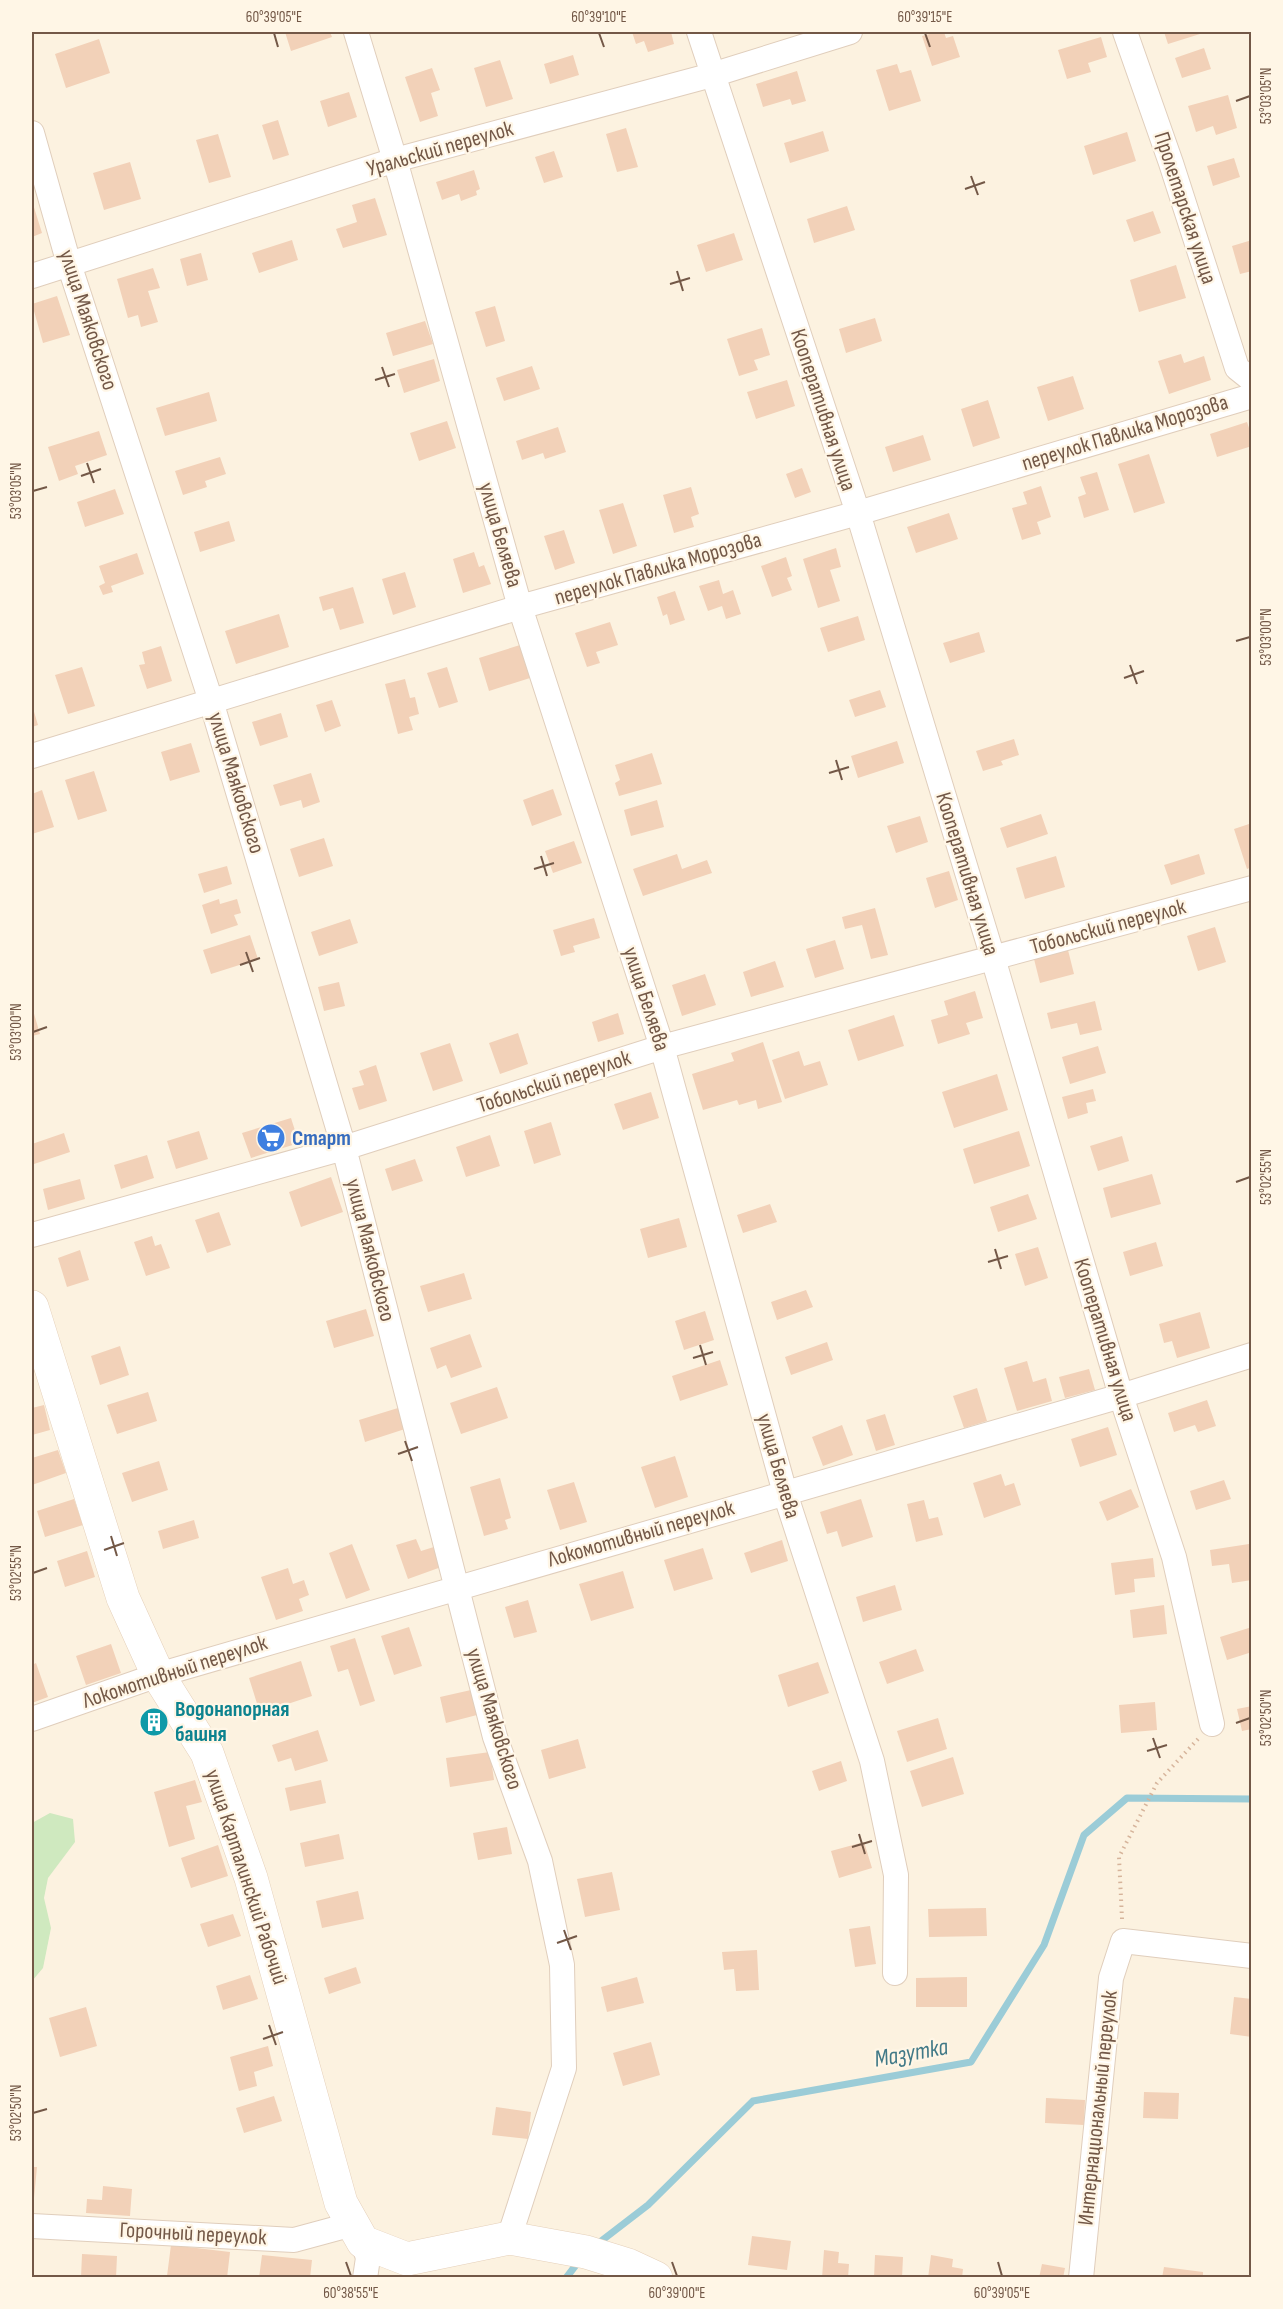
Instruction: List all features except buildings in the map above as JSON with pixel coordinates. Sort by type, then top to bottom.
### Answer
[{"type":"street","name":"улица Беляева","points":[[356,32],[395,160],[520,607],[662,1047],[785,1493],[872,1761],[896,1875],[895,1974]]},
{"type":"street","name":"Кооперативная улица","points":[[699,32],[858,513],[993,958],[1121,1396],[1174,1557],[1212,1724]]},
{"type":"street","name":"Уральский переулок","points":[[32,276],[395,160],[712,75],[850,32]]},
{"type":"street","name":"Пролетарская улица","points":[[1125,32],[1171,163],[1237,368],[1251,380]]},
{"type":"street","name":"улица Маяковского","points":[[32,133],[69,264],[212,701],[344,1148],[495,1737],[540,1861],[562,1965],[564,2068],[509,2238]]},
{"type":"street","name":"переулок Павлика Морозова","points":[[32,756],[520,607],[858,513],[1251,396]]},
{"type":"street","name":"Тобольский переулок","points":[[32,1235],[344,1148],[662,1047],[1251,888]]},
{"type":"street","name":"улица Карталинский Рабочий","points":[[32,1307],[123,1598],[159,1675],[207,1753],[244,1857],[341,2203],[358,2233]]},
{"type":"street","name":"Локомотивный переулок","points":[[32,1719],[159,1675],[1121,1396],[1251,1355]]},
{"type":"street","points":[[1123,1941],[1251,1956]]},
{"type":"street","name":"Интернациональный переулок","points":[[1081,2277],[1111,1978],[1123,1941]]},
{"type":"street","name":"Горочный переулок","points":[[32,2226],[294,2240],[358,2233]]},
{"type":"street","points":[[358,2233],[407,2259],[509,2238],[586,2253],[628,2265],[656,2277]]},
{"type":"street","points":[[358,2233],[368,2258],[365,2277]]},
{"type":"path","points":[[1123,1941],[1119,1857],[1157,1783],[1212,1724]]},
{"type":"green space","points":[[50,1813],[73,1819],[75,1842],[48,1878],[44,1898],[51,1928],[43,1968],[32,1981],[32,1823]]},
{"type":"waterway","name":"Мазутка","points":[[596,2245],[648,2205],[753,2101],[971,2062],[1044,1945],[1084,1835],[1127,1798],[1252,1799]]},
{"type":"waterway","name":"Мазутка","points":[[566,2278],[579,2261]]},
{"type":"place","name":"Старт","points":[[271,1138]]},
{"type":"place","name":"Водонапорная башня","points":[[154,1722]]}]
